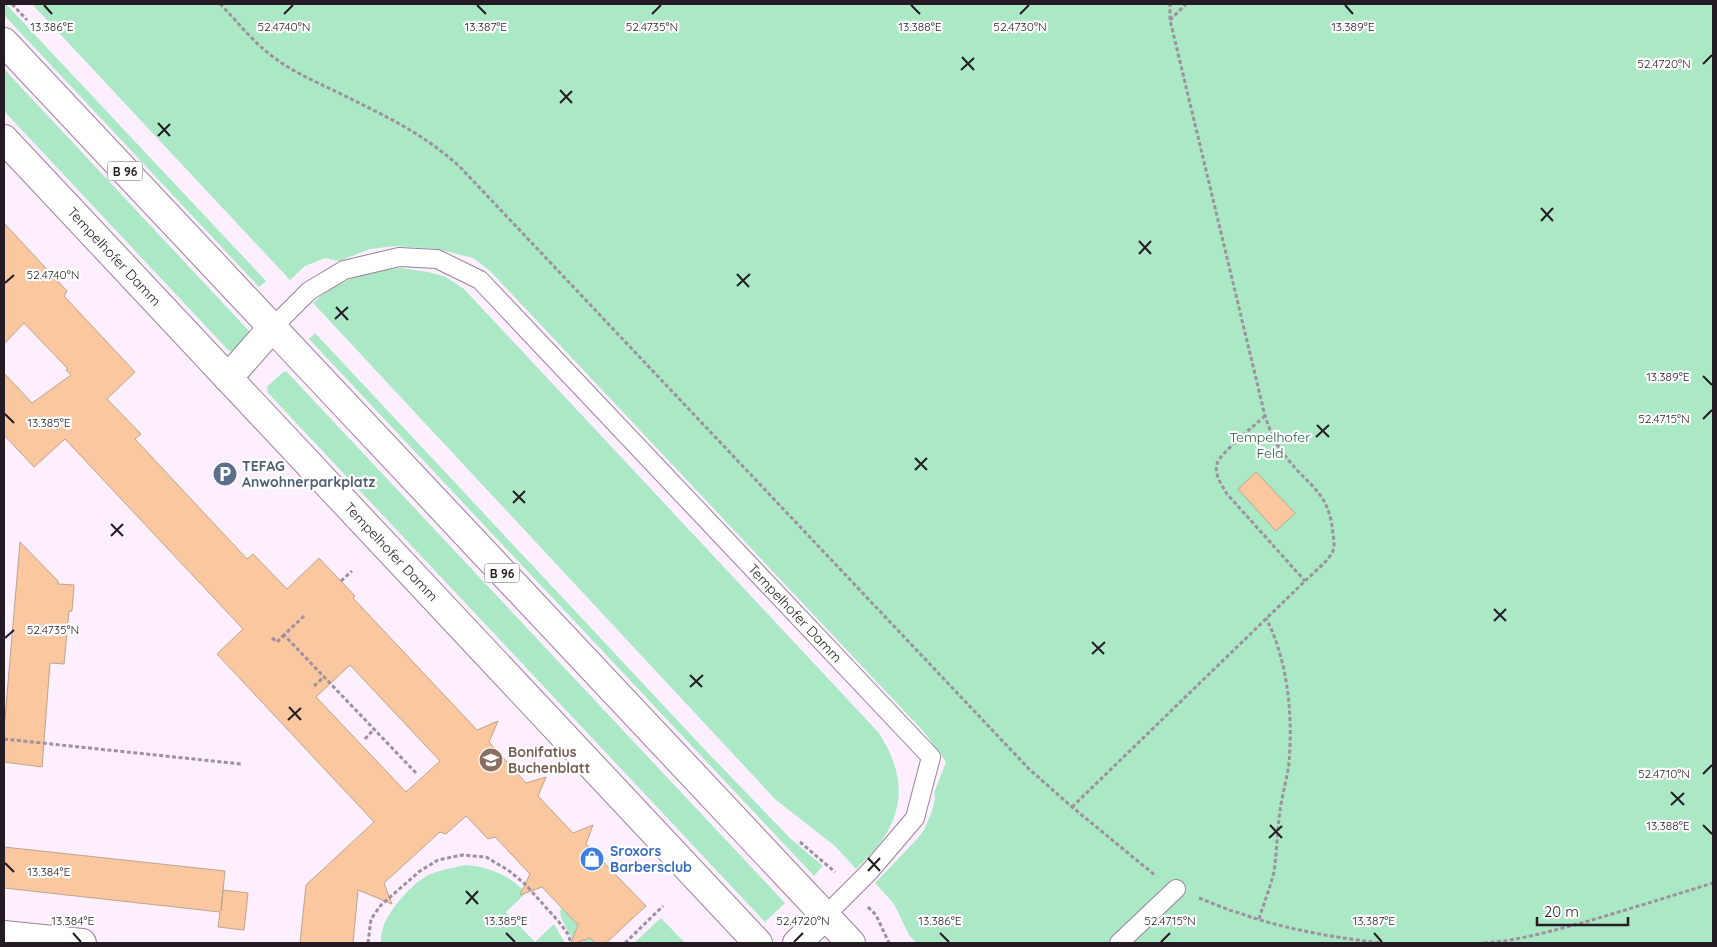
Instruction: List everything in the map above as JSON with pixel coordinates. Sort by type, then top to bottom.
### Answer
[{"type":"main road","name":"B 96","points":[[4,42],[851,943]]},
{"type":"main road","name":"Tempelhofer Damm","points":[[4,139],[758,943]]},
{"type":"main road","points":[[228,378],[272,328]]},
{"type":"main road","points":[[798,943],[825,916]]},
{"type":"main road","points":[[4,935],[82,943]]},
{"type":"lane","name":"Tempelhofer Damm","points":[[272,328],[309,292],[344,270],[400,258],[437,259],[480,280],[912,736],[931,757],[915,818],[869,872],[825,916]]},
{"type":"lane","points":[[1119,943],[1176,889]]},
{"type":"path","points":[[220,4],[272,56],[308,78],[419,134],[460,167],[1029,769],[1148,871],[1176,889],[1240,914],[1344,939],[1382,943]]},
{"type":"path","points":[[1072,807],[1305,581],[1333,551],[1332,517],[1321,496],[1286,458],[1277,445],[1265,416],[1170,20],[1170,4]]},
{"type":"path","points":[[1170,20],[1186,4]]},
{"type":"path","points":[[1265,416],[1227,451],[1217,464],[1218,479],[1227,494],[1305,581]]},
{"type":"path","points":[[341,581],[352,571]]},
{"type":"path","points":[[272,638],[276,642],[304,616]]},
{"type":"path","points":[[1259,919],[1273,873],[1280,810],[1289,765],[1291,736],[1280,653],[1275,636],[1266,618]]},
{"type":"path","points":[[284,636],[416,773]]},
{"type":"path","points":[[314,686],[324,677]]},
{"type":"path","points":[[364,739],[374,729]]},
{"type":"path","points":[[4,739],[241,764]]},
{"type":"path","points":[[368,943],[371,919],[381,905],[420,871],[438,860],[462,855],[486,857],[508,870],[525,884],[559,922],[568,934],[571,943]]},
{"type":"path","points":[[1484,943],[1500,942],[1546,933],[1713,883]]},
{"type":"path","points":[[865,904],[876,916],[889,943]]},
{"type":"path","points":[[625,943],[663,906]]},
{"type":"green space","points":[[4,4],[266,281],[259,287],[4,15]]},
{"type":"green space","name":"Tempelhofer Feld","points":[[32,4],[1713,4],[1713,943],[916,943],[909,935],[894,904],[875,883],[918,838],[924,830],[932,811],[935,798],[934,793],[946,762],[924,732],[490,271],[473,258],[437,249],[395,246],[370,249],[339,261],[325,258],[305,266],[290,280]]},
{"type":"green space","points":[[4,69],[250,332],[234,351],[229,351],[4,111]]},
{"type":"green space","points":[[401,268],[446,277],[464,289],[879,733],[893,760],[897,774],[898,801],[889,829],[869,856],[856,869],[835,846],[776,800],[313,303],[343,282],[377,271]]},
{"type":"green space","points":[[315,333],[708,753],[791,839],[823,866],[814,876],[309,339]]},
{"type":"green space","points":[[286,371],[785,903],[765,922],[268,393],[267,387]]},
{"type":"green space","points":[[466,865],[499,873],[513,881],[526,893],[506,912],[535,942],[554,924],[565,943],[381,943],[382,930],[386,921],[400,899],[413,886],[425,877],[445,869]]},
{"type":"green space","points":[[562,908],[578,924],[575,931],[583,940],[591,938],[596,943],[574,943],[562,920],[560,911]]},
{"type":"green space","points":[[661,918],[685,943],[634,943]]},
{"type":"building","points":[[4,223],[67,291],[64,296],[135,372],[107,399],[141,434],[135,439],[247,559],[253,554],[287,589],[319,558],[355,596],[353,598],[477,730],[498,721],[489,742],[526,783],[546,777],[538,796],[573,833],[593,825],[586,844],[646,906],[606,943],[595,943],[590,938],[571,943],[578,925],[542,887],[520,895],[530,874],[495,837],[488,839],[466,816],[446,834],[440,832],[384,883],[392,904],[358,890],[353,943],[300,943],[306,885],[374,822],[217,654],[243,629],[65,439],[34,467],[4,435],[4,373],[32,403],[71,375],[66,370],[68,369],[24,323],[4,344]],"holes":[[[350,665],[440,761],[406,792],[316,697]]]},
{"type":"building","points":[[1256,472],[1295,513],[1276,531],[1238,489]]},
{"type":"building","points":[[20,542],[58,581],[58,584],[74,585],[72,611],[69,611],[64,664],[50,663],[42,767],[4,762],[4,730]]},
{"type":"building","points":[[4,847],[225,871],[223,890],[248,893],[244,930],[218,927],[220,912],[4,888]]},
{"type":"place","name":"TEFAG Anwohnerparkplatz","points":[[225,474]]},
{"type":"place","name":"Bonifatius Buchenblatt","points":[[491,760]]},
{"type":"place","name":"Sroxors Barbersclub","points":[[592,859]]}]
